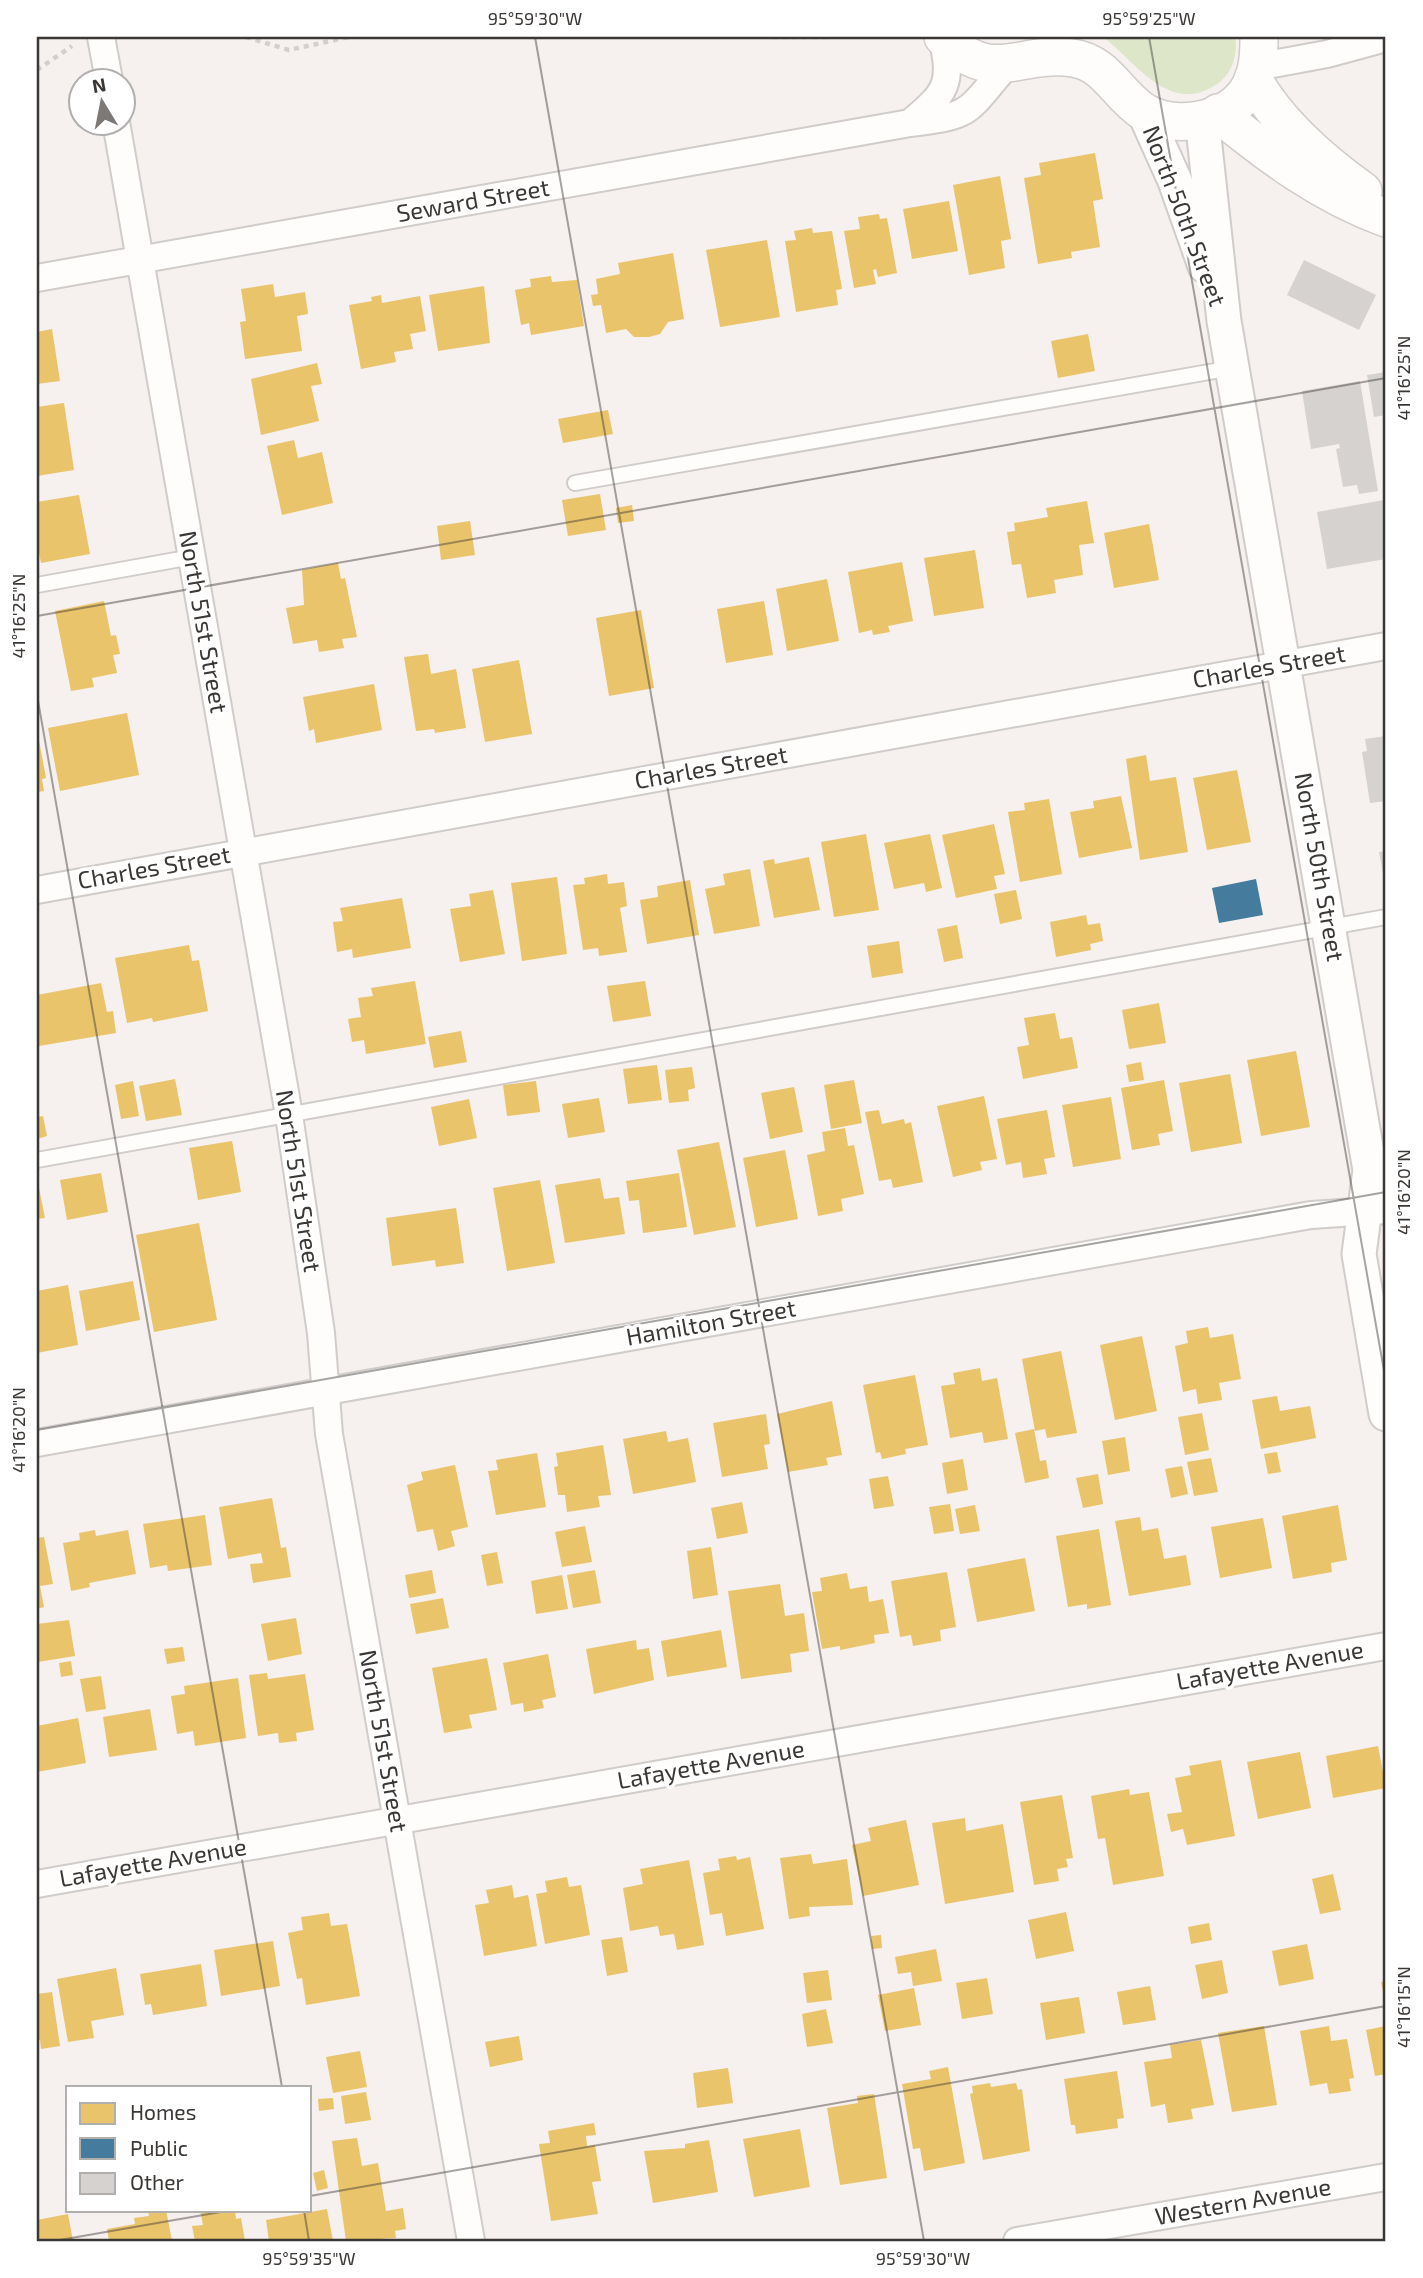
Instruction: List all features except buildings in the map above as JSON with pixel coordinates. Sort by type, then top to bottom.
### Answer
[{"type":"main road","points":[[943,37],[958,51],[977,62],[1007,65],[1048,58],[1074,58],[1108,75],[1144,112],[1167,121],[1213,116],[1246,94],[1257,61]]},
{"type":"main road","points":[[1257,61],[1269,107],[1340,174],[1386,209]]},
{"type":"main road","points":[[1213,116],[1301,176],[1351,205],[1386,218]]},
{"type":"street","points":[[910,122],[946,89],[948,66],[943,37]]},
{"type":"street","points":[[1257,61],[1327,54],[1386,38]]},
{"type":"street","points":[[90,40],[102,66]]},
{"type":"street","name":"Seward Street","points":[[37,278],[910,122],[950,118],[968,112],[1007,65]]},
{"type":"street","name":"North 50th Street","points":[[1144,112],[1175,181],[1224,321]]},
{"type":"street","name":"North 50th Street","points":[[1213,116],[1204,137],[1224,321],[1330,927],[1376,1211],[1359,1254],[1386,1414]]},
{"type":"street","name":"North 51st Street","points":[[118,136],[289,1115],[321,1333],[329,1434],[471,2241]]},
{"type":"street","name":"Charles Street","points":[[37,890],[1386,646]]},
{"type":"street","name":"Hamilton Street","points":[[37,1443],[1311,1215],[1376,1211]]},
{"type":"street","name":"Lafayette Avenue","points":[[37,1884],[1386,1646]]},
{"type":"street","name":"Western Avenue","points":[[1017,2241],[1386,2177]]},
{"type":"lane","points":[[575,484],[1232,368]]},
{"type":"lane","points":[[37,584],[192,557]]},
{"type":"lane","points":[[37,1160],[1386,917]]},
{"type":"path","points":[[246,37],[289,50],[349,37]]},
{"type":"path","points":[[772,37],[826,37]]},
{"type":"path","points":[[37,70],[41,64],[90,40]]},
{"type":"green space","points":[[1103,37],[1235,37],[1236,49],[1234,61],[1221,81],[1203,91],[1186,94],[1171,91],[1156,83]]}]
